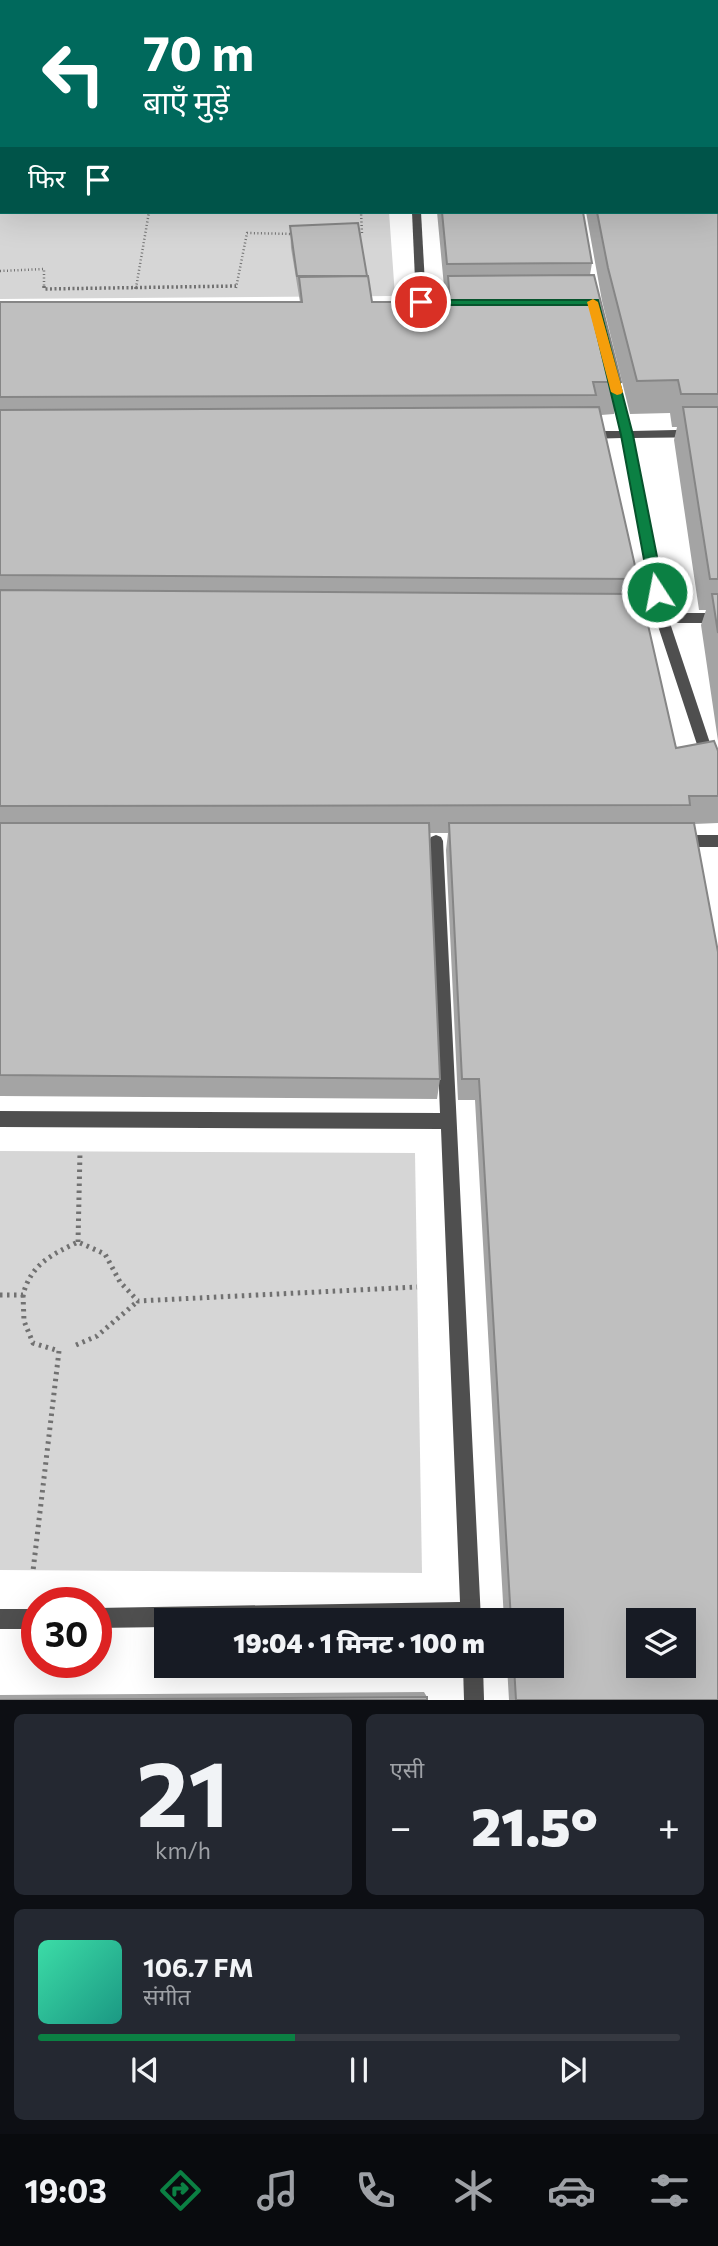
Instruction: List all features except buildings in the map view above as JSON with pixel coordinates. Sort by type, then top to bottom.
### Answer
[{"type":"street","points":[[416,214],[421,302]]},
{"type":"street","points":[[408,302],[435,302]]},
{"type":"street","points":[[611,368],[627,435],[662,618],[718,787]]},
{"type":"street","points":[[572,435],[718,433]]},
{"type":"street","points":[[620,618],[718,618]]},
{"type":"street","points":[[436,841],[471,1608]]},
{"type":"street","points":[[664,841],[718,841]]},
{"type":"street","points":[[0,1119],[449,1121]]},
{"type":"street","points":[[112,1618],[154,1618]]},
{"type":"street","points":[[0,1619],[21,1619]]},
{"type":"street","points":[[473,1678],[474,1700]]},
{"type":"path","points":[[136,289],[149,214]]},
{"type":"path","points":[[349,234],[362,234],[361,214]]},
{"type":"path","points":[[0,271],[44,269],[44,289],[236,288],[247,233],[298,234]]},
{"type":"path","points":[[78,1242],[80,1151]]},
{"type":"path","points":[[33,1571],[59,1351],[33,1342],[24,1321],[23,1295],[27,1274],[51,1255],[78,1242],[105,1254],[120,1282],[138,1301]]},
{"type":"path","points":[[76,1345],[97,1336],[138,1301],[417,1287]]},
{"type":"path","points":[[0,1295],[23,1295]]},
{"type":"shaded area","points":[[0,214],[389,214],[395,296],[0,299]]},
{"type":"shaded area","points":[[0,1151],[415,1153],[422,1573],[0,1570]]},
{"type":"slow traffic","points":[[593,302],[617,392]]},
{"type":"route","points":[[421,302],[594,302],[627,435],[657,592]]}]
